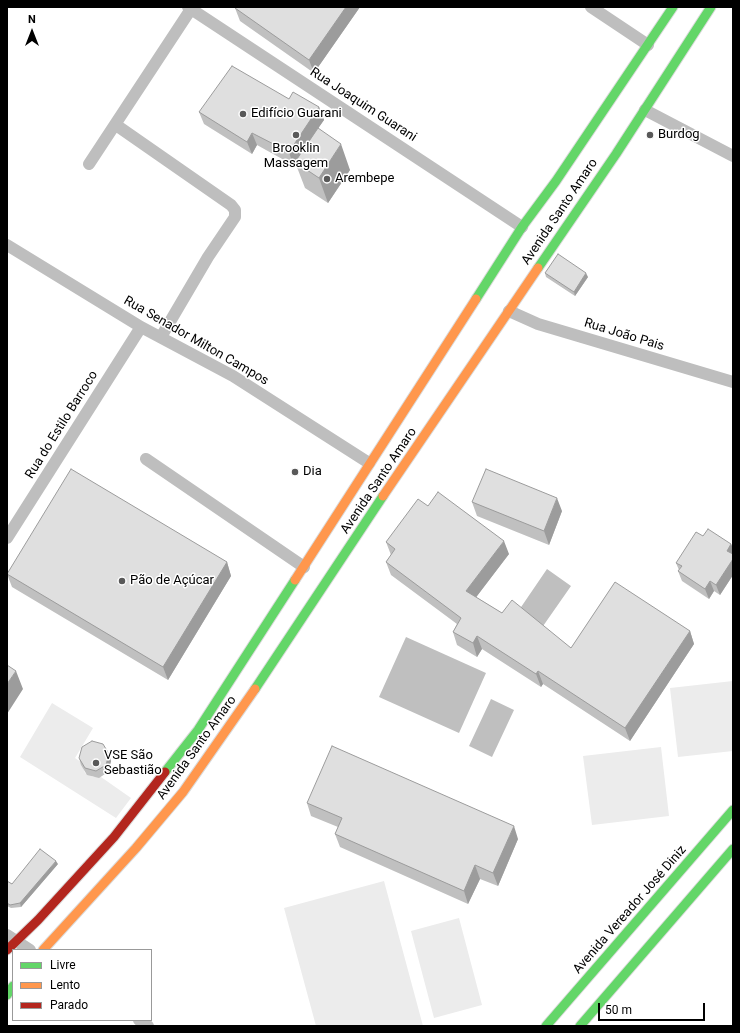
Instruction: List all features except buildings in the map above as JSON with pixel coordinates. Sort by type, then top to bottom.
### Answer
[{"type":"main road","name":"Avenida Santo Amaro","points":[[7,950],[11,938],[38,920],[114,837],[198,730],[522,227],[556,181],[673,7]]},
{"type":"main road","name":"Avenida Santo Amaro","points":[[44,949],[136,848],[187,786],[233,722],[645,110],[711,7]]},
{"type":"main road","name":"Avenida Vereador José Diniz","points":[[546,1026],[733,810]]},
{"type":"main road","points":[[584,1025],[733,848]]},
{"type":"street","points":[[591,7],[648,45]]},
{"type":"street","points":[[89,164],[116,125],[189,8]]},
{"type":"street","name":"Rua Joaquim Guarani","points":[[189,8],[522,227]]},
{"type":"street","points":[[645,110],[733,156]]},
{"type":"street","points":[[116,125],[231,205],[235,210],[234,217],[208,257],[161,337]]},
{"type":"street","name":"Rua Senador Milton Campos","points":[[7,246],[141,327],[233,376],[369,463]]},
{"type":"street","name":"Rua João Pais","points":[[509,311],[538,324],[733,382]]},
{"type":"street","name":"Rua do Estilo Barroco","points":[[7,538],[141,327]]},
{"type":"street","points":[[146,460],[304,567]]},
{"type":"street","points":[[11,938],[28,949]]},
{"type":"shaded area","points":[[547,569],[571,586],[541,629],[517,613]]},
{"type":"shaded area","points":[[406,637],[486,673],[459,733],[379,697]]},
{"type":"shaded area","points":[[733,681],[733,751],[678,757],[670,688]]},
{"type":"shaded area","points":[[491,699],[514,710],[492,757],[469,746]]},
{"type":"shaded area","points":[[52,703],[93,728],[75,758],[81,762],[85,773],[93,777],[101,777],[131,798],[116,818],[20,757]]},
{"type":"shaded area","points":[[661,747],[669,816],[592,825],[583,756]]},
{"type":"shaded area","points":[[384,881],[423,1026],[316,1026],[284,908]]},
{"type":"shaded area","points":[[459,918],[482,1005],[434,1018],[411,931]]},
{"type":"traffic: fast","points":[[476,299],[522,227],[556,181],[673,7]]},
{"type":"traffic: fast","points":[[538,268],[616,154],[711,7]]},
{"type":"traffic: fast","points":[[255,689],[383,496]]},
{"type":"traffic: fast","points":[[165,772],[198,730],[295,580]]},
{"type":"traffic: fast","points":[[546,1026],[733,810]]},
{"type":"traffic: fast","points":[[580,1026],[733,849]]},
{"type":"traffic: fast","points":[[7,995],[12,988]]},
{"type":"traffic: slow","points":[[383,496],[538,268]]},
{"type":"traffic: slow","points":[[295,580],[476,299]]},
{"type":"traffic: slow","points":[[44,949],[136,848],[183,792],[255,689]]},
{"type":"traffic: jam","points":[[7,950],[38,920],[114,837],[165,772]]},
{"type":"place","name":"Edifício Guarani","points":[[243,114]]},
{"type":"place","name":"Brooklin Massagem","points":[[296,135]]},
{"type":"place","name":"Burdog","points":[[650,135]]},
{"type":"place","name":"Arembepe","points":[[327,179]]},
{"type":"place","name":"Dia","points":[[295,472]]},
{"type":"place","name":"Pão de Açúcar","points":[[122,581]]},
{"type":"place","name":"VSE São Sebastião","points":[[96,763]]}]
